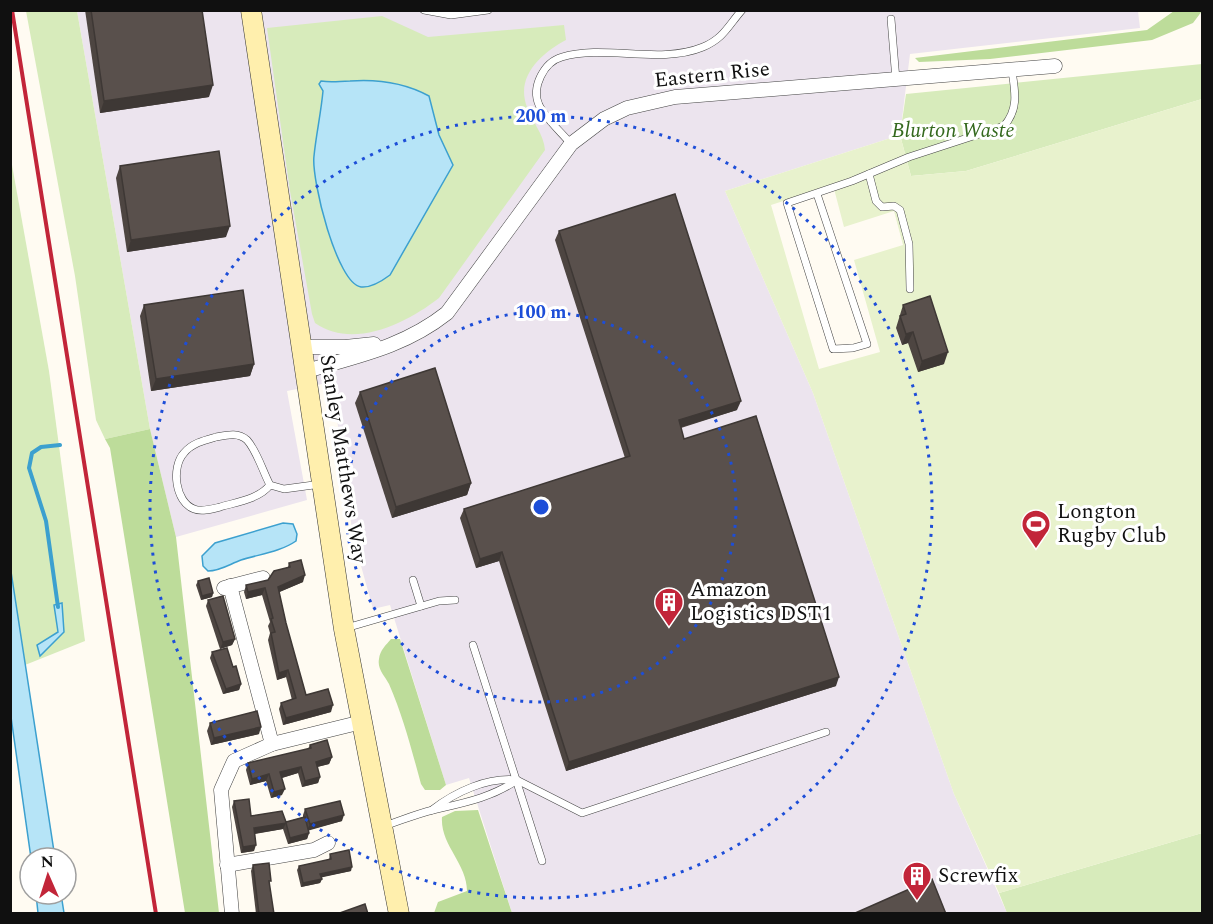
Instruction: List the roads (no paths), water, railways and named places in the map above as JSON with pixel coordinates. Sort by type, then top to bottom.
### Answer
[{"type":"main road","name":"Stanley Matthews Way","points":[[250,10],[278,209],[306,371],[344,629],[399,914]]},
{"type":"street","name":"Eastern Rise","points":[[306,371],[406,340],[423,332],[447,313],[571,144],[604,119],[627,108],[675,97],[1055,66]]},
{"type":"street","name":"Eastern Rise","points":[[302,347],[345,347],[406,340]]},
{"type":"street","points":[[263,578],[227,587],[272,744]]},
{"type":"street","points":[[232,914],[221,790],[225,776],[234,761],[272,744],[362,722]]},
{"type":"street","points":[[227,865],[306,852],[328,843]]},
{"type":"lane","points":[[424,10],[451,15],[488,10]]},
{"type":"lane","points":[[571,144],[540,106],[537,97],[537,87],[542,73],[552,61],[577,54],[640,55],[686,51],[703,46],[727,32],[742,10]]},
{"type":"lane","points":[[891,19],[896,80]]},
{"type":"lane","points":[[818,194],[867,344],[853,348],[833,349],[787,203],[818,194],[909,157],[1005,126],[1014,110],[1016,96],[1012,71]]},
{"type":"lane","points":[[869,174],[876,201],[882,207],[894,206],[900,210],[909,244],[910,289]]},
{"type":"lane","points":[[270,485],[258,495],[212,509],[195,510],[188,506],[179,492],[178,464],[184,453],[200,441],[235,435],[245,439],[251,446],[270,485],[284,489],[323,483]]},
{"type":"lane","points":[[413,580],[421,606]]},
{"type":"lane","points":[[344,629],[421,606],[455,600]]},
{"type":"lane","points":[[473,645],[542,861]]},
{"type":"lane","points":[[432,810],[445,800],[472,787],[504,779],[517,780],[582,813],[826,732]]},
{"type":"lane","points":[[381,827],[432,810],[476,800],[503,790],[517,780]]},
{"type":"water","points":[[321,81],[381,81],[401,85],[429,96],[439,135],[453,165],[390,275],[368,286],[361,287],[352,281],[343,268],[327,229],[321,207],[314,156],[323,91],[319,84]]},
{"type":"water","points":[[283,523],[293,524],[297,534],[296,541],[290,545],[217,570],[208,571],[203,566],[202,556],[215,543]]},
{"type":"water","points":[[10,565],[53,846],[29,846],[10,710]]},
{"type":"water","points":[[62,603],[64,632],[40,656],[37,645],[58,632],[54,605]]},
{"type":"water","points":[[37,906],[63,906],[64,913],[38,913]]},
{"type":"waterway","points":[[58,607],[46,521],[29,468],[32,453],[41,447],[60,445]]},
{"type":"railway","points":[[12,10],[156,914]]},
{"type":"place","name":"Longton Rugby Club","points":[[1036,550]]},
{"type":"place","name":"Amazon Logistics DST1","points":[[669,628]]},
{"type":"place","name":"Screwfix","points":[[917,902]]},
{"type":"park label","name":"Blurton Waste","points":[[953,131]]}]
